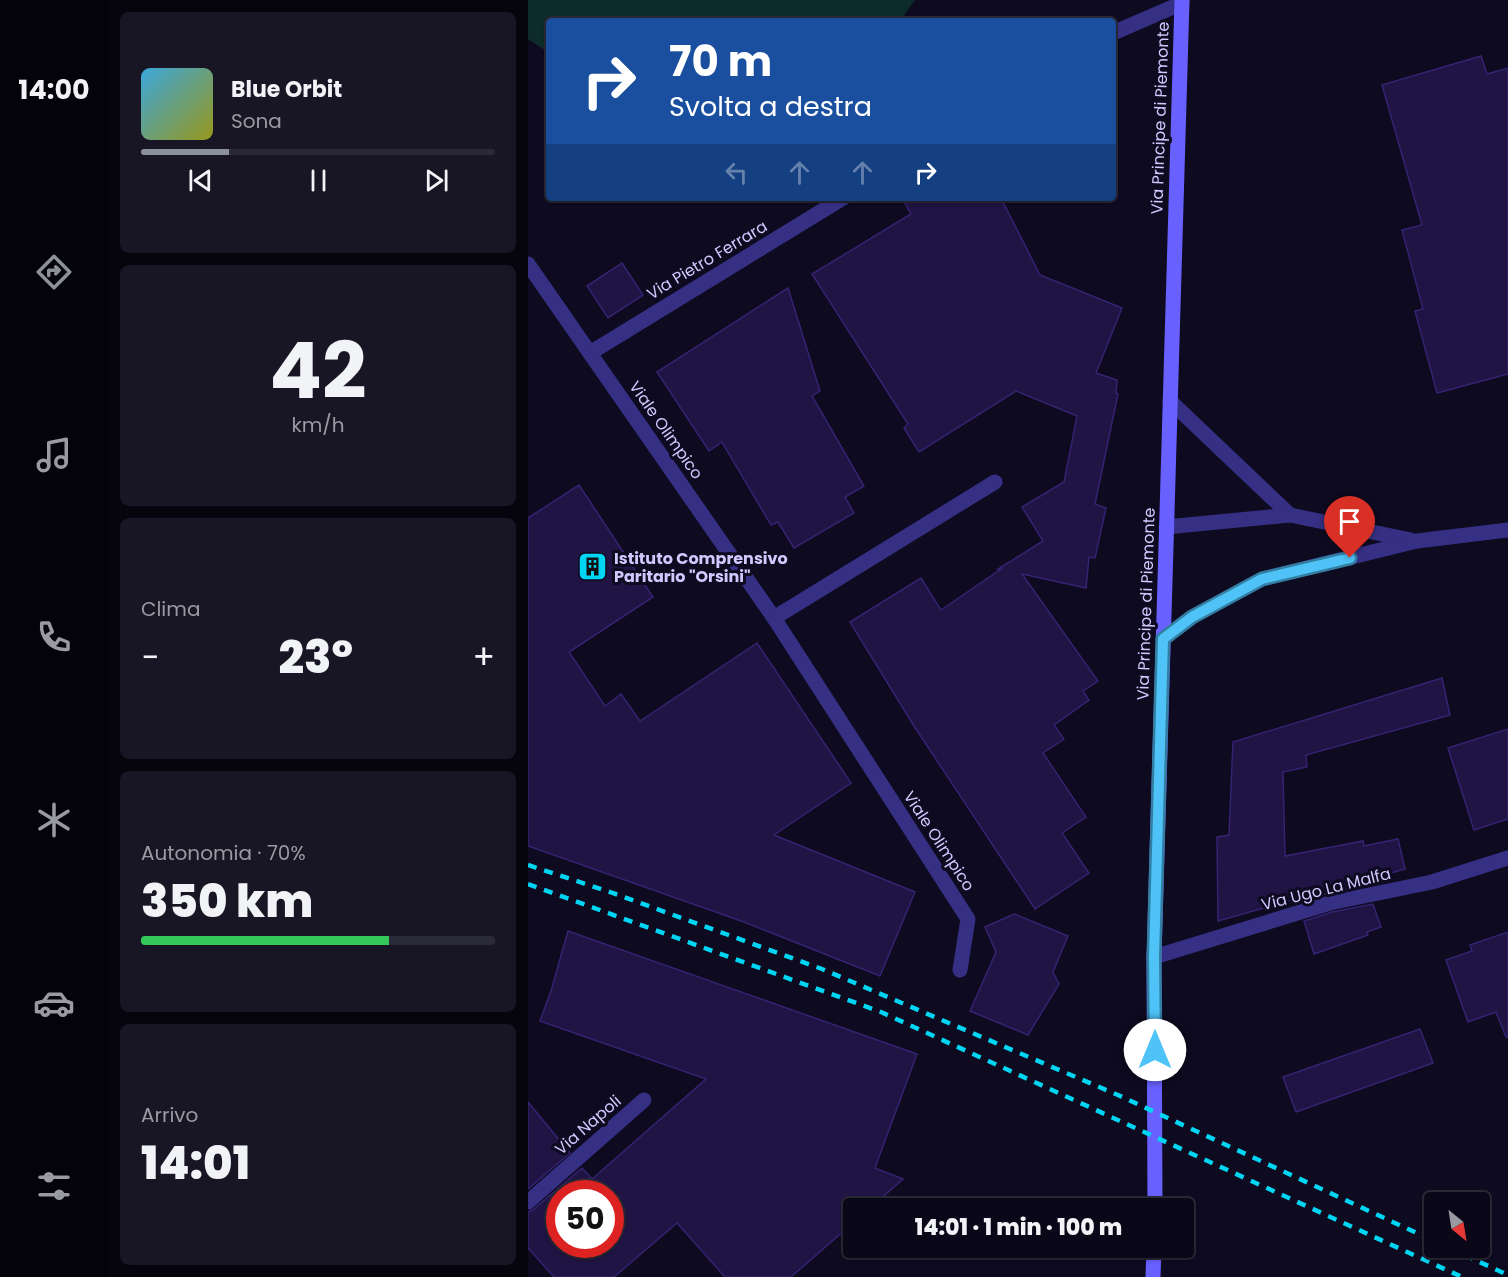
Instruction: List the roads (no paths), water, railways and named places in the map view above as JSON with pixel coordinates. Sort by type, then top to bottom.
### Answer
[{"type":"main road","name":"Via Principe di Piemonte","points":[[1155,1198],[1154,957],[1182,2]]},
{"type":"main road","points":[[1153,1277],[1154,1258]]},
{"type":"street","points":[[1116,32],[1182,2]]},
{"type":"street","name":"Via Pietro Ferrara","points":[[590,353],[838,201]]},
{"type":"street","name":"Viale Olimpico","points":[[528,264],[774,618],[968,919],[960,970]]},
{"type":"street","points":[[1170,401],[1290,515]]},
{"type":"street","points":[[774,618],[995,482]]},
{"type":"street","points":[[1166,527],[1290,515],[1417,542]]},
{"type":"street","points":[[1163,639],[1192,617],[1262,579],[1417,542],[1508,530]]},
{"type":"street","name":"Via Ugo La Malfa","points":[[1154,957],[1330,903],[1432,882],[1508,858]]},
{"type":"street","name":"Via Napoli","points":[[528,1202],[644,1100]]},
{"type":"railway","points":[[528,865],[610,892],[822,969],[1118,1095],[1424,1236]]},
{"type":"railway","points":[[528,884],[881,1012],[1462,1277]]},
{"type":"railway","points":[[1471,1258],[1508,1275]]},
{"type":"place","name":"Istituto Comprensivo Paritario \"Orsini\"","points":[[593,567]]}]
